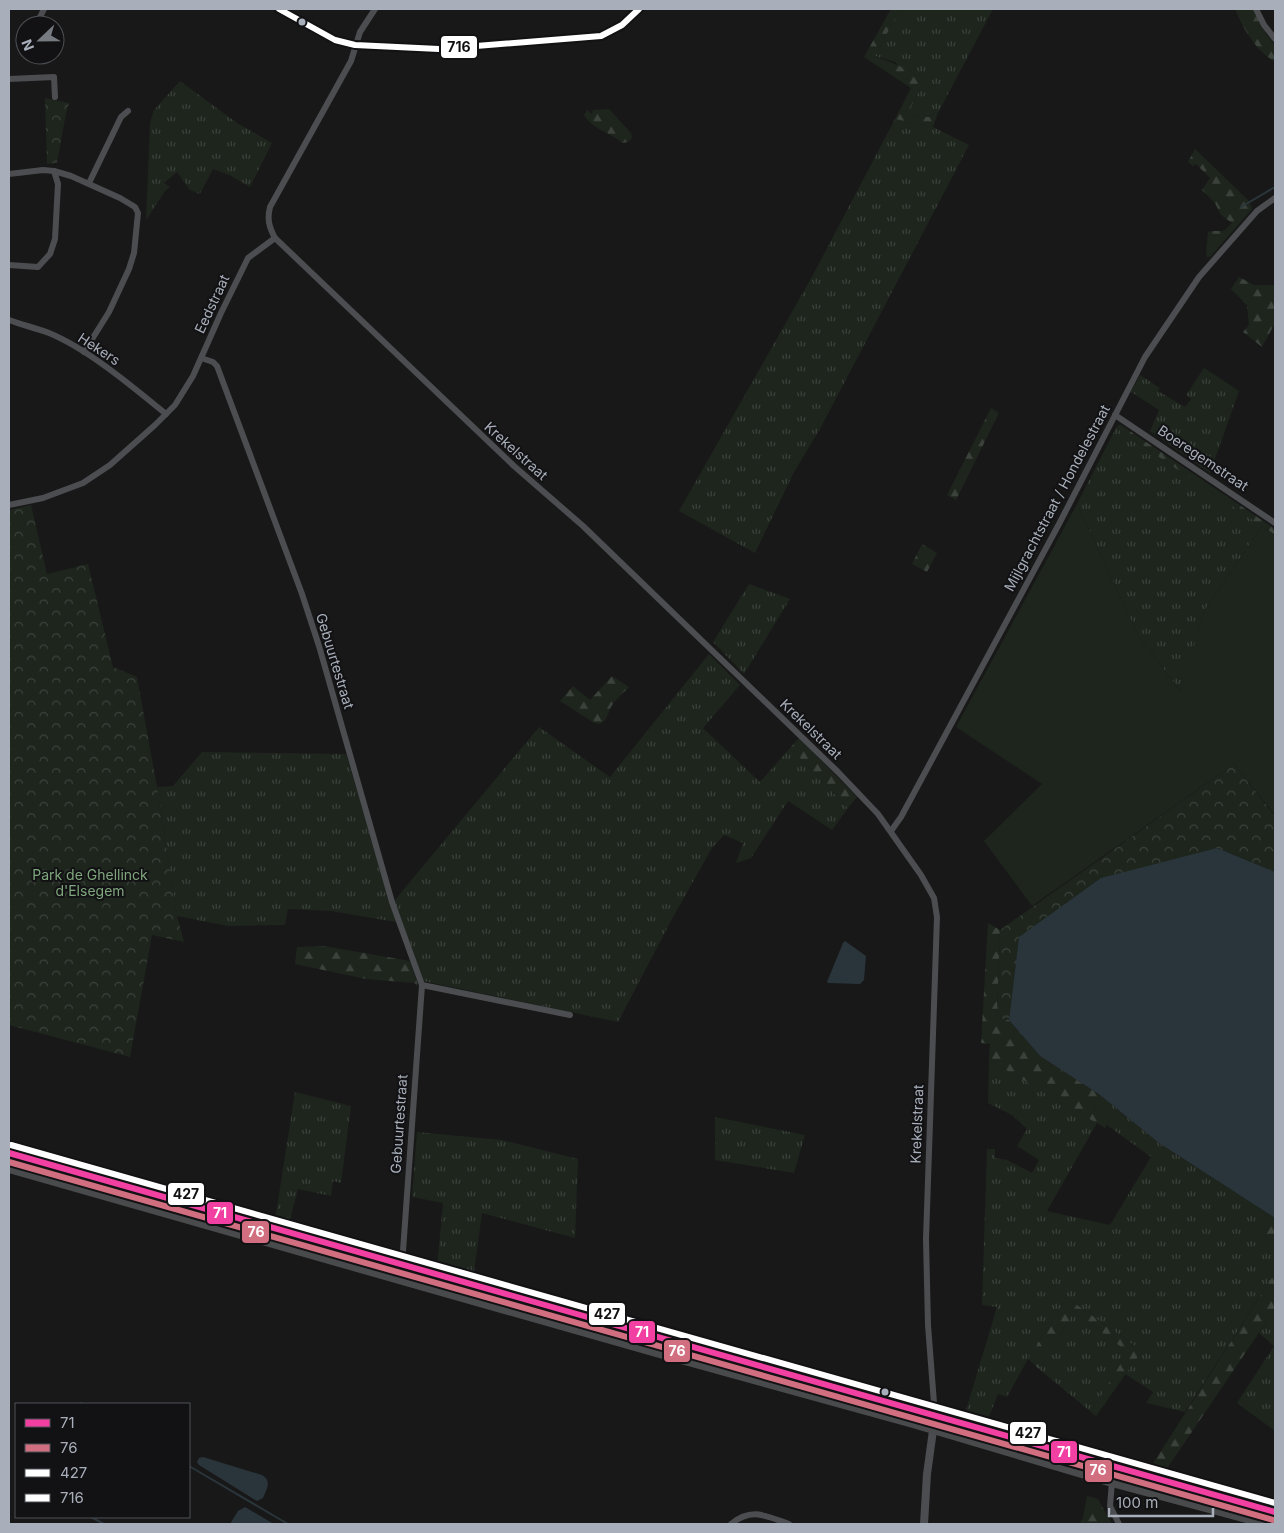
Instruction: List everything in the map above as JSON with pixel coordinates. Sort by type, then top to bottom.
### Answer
[{"type":"highway","points":[[9,1153],[1275,1512]]},
{"type":"highway","points":[[9,1168],[933,1429],[1112,1482],[1270,1524]]},
{"type":"street","points":[[278,9],[335,40],[355,45],[439,49],[600,36],[622,25],[639,9]]},
{"type":"street","points":[[275,238],[268,220],[270,207],[351,61],[360,32],[375,9]]},
{"type":"street","points":[[1256,9],[1264,25],[1275,39]]},
{"type":"street","points":[[9,79],[54,77],[55,97]]},
{"type":"street","points":[[89,183],[120,117],[128,111]]},
{"type":"street","points":[[9,265],[38,267],[50,254],[55,239],[58,184],[54,171]]},
{"type":"street","points":[[9,174],[54,171],[89,183],[135,207],[138,214],[134,252],[128,269],[109,312],[84,352]]},
{"type":"street","name":"Mijlgrachtstraat / Hondelestraat","points":[[891,831],[901,817],[1063,515],[1145,357],[1199,277],[1246,222],[1275,198]]},
{"type":"street","name":"Eedstraat","points":[[9,505],[43,498],[83,483],[123,454],[166,414],[183,394],[248,258],[275,238]]},
{"type":"street","name":"Krekelstraat","points":[[275,238],[514,466],[583,526],[852,786],[891,831],[934,898],[937,917],[926,1239],[928,1325],[935,1416]]},
{"type":"street","name":"Hekers","points":[[9,320],[50,334],[84,352],[128,383],[166,414]]},
{"type":"street","name":"Gebuurtestraat","points":[[201,358],[217,366],[302,594],[319,646],[392,902],[422,985],[402,1265]]},
{"type":"street","name":"Boeregemstraat","points":[[1115,414],[1275,523]]},
{"type":"street","points":[[422,985],[570,1015]]},
{"type":"street","points":[[924,1524],[935,1416]]},
{"type":"street","points":[[1112,1482],[1110,1506],[1119,1524]]},
{"type":"street","points":[[731,1524],[739,1518],[751,1514],[763,1515],[788,1524]]},
{"type":"green space","points":[[891,9],[900,9],[875,56],[901,66],[916,79],[921,86],[907,116],[929,117],[935,112],[938,113],[933,127],[895,119],[911,88],[864,57]]},
{"type":"green space","points":[[900,9],[993,9],[938,113],[935,112],[929,117],[907,116],[921,86],[895,62],[875,56]]},
{"type":"green space","points":[[1235,9],[1253,9],[1266,34],[1275,45],[1275,62],[1262,52],[1251,39]]},
{"type":"green space","points":[[180,81],[237,123],[272,143],[250,187],[229,175],[213,169],[200,194],[190,190],[177,172],[164,183],[170,187],[165,191],[146,220],[150,123],[154,110]]},
{"type":"green space","points":[[45,98],[69,103],[57,163],[47,164]]},
{"type":"green space","points":[[609,109],[631,133],[632,138],[628,142],[622,143],[596,127],[584,115],[587,110],[592,114],[593,110]]},
{"type":"green space","points":[[895,119],[933,127],[969,145],[820,429],[794,472],[755,553],[679,511],[814,273]]},
{"type":"green space","points":[[1195,149],[1249,201],[1252,209],[1210,257],[1207,257],[1206,253],[1208,232],[1224,231],[1232,223],[1221,215],[1215,203],[1202,190],[1210,178],[1196,164],[1193,166],[1188,162]]},
{"type":"green space","points":[[1239,277],[1254,285],[1275,285],[1275,323],[1262,347],[1243,332],[1249,325],[1247,305],[1231,289]]},
{"type":"green space","points":[[1204,368],[1239,391],[1210,473],[1150,431],[1159,410],[1131,392],[1140,375],[1160,388],[1158,391],[1185,407],[1191,399],[1186,395]]},
{"type":"green space","points":[[991,408],[999,413],[956,500],[947,495]]},
{"type":"green space","points":[[1118,425],[1121,425],[1275,529],[1275,535],[1116,428]]},
{"type":"green space","points":[[1116,428],[1262,526],[1205,610],[1181,692],[1138,635],[1077,504]]},
{"type":"green space","points":[[1077,504],[1138,635],[1180,691],[1205,610],[1262,526],[1275,535],[1275,815],[1234,764],[1032,906],[984,841],[1042,784],[956,727]]},
{"type":"green space","name":"Park de Ghellinck d'Elsegem","points":[[31,505],[47,574],[88,564],[113,667],[137,677],[157,787],[177,916],[184,942],[152,935],[130,1057],[9,1025],[9,510]]},
{"type":"green space","points":[[922,544],[937,553],[927,572],[912,564]]},
{"type":"green space","points":[[749,584],[790,599],[744,674],[713,642]]},
{"type":"green space","points":[[709,654],[740,685],[703,728],[760,782],[790,748],[848,808],[832,830],[788,801],[751,858],[736,863],[743,843],[724,835],[712,848],[618,1022],[423,981],[394,901],[539,727],[610,777]]},
{"type":"green space","points":[[612,676],[629,687],[611,707],[606,719],[600,724],[594,723],[560,701],[573,686],[590,700]]},
{"type":"green space","points":[[799,738],[857,797],[848,808],[790,748]]},
{"type":"green space","points":[[202,752],[346,754],[396,922],[331,911],[288,909],[285,925],[228,926],[177,916],[157,787],[173,786]]},
{"type":"green space","points":[[1234,764],[1275,816],[1275,872],[1217,848],[1019,937],[1009,1020],[997,1018],[1000,930]]},
{"type":"green space","points":[[988,923],[1000,930],[997,1018],[1009,1020],[1040,1056],[1100,1095],[1093,1107],[1110,1119],[1105,1128],[989,1060],[990,1044],[981,1043]]},
{"type":"green space","points":[[324,946],[410,961],[418,985],[414,983],[366,979],[295,964],[297,947]]},
{"type":"green space","points":[[989,1060],[1097,1123],[1047,1211],[1110,1225],[1151,1157],[1107,1125],[1110,1119],[1093,1107],[1100,1095],[1159,1143],[1272,1216],[1259,1232],[1275,1244],[1275,1273],[1185,1412],[1146,1403],[1153,1392],[1125,1374],[1142,1351],[1067,1298],[1028,1359],[1007,1397],[998,1394],[989,1417],[966,1410],[997,1307],[982,1305],[987,1149],[995,1149],[995,1158],[1007,1160],[1032,1173],[1039,1160],[1017,1146],[1027,1129],[1012,1115],[988,1103]]},
{"type":"green space","points":[[295,1092],[351,1106],[341,1183],[333,1181],[331,1196],[298,1189],[289,1224],[275,1220]]},
{"type":"green space","points":[[715,1117],[805,1135],[794,1173],[715,1160]]},
{"type":"green space","points":[[417,1132],[502,1140],[578,1159],[575,1238],[482,1213],[473,1279],[437,1267],[443,1203],[412,1197]]},
{"type":"green space","points":[[1272,1216],[1275,1218],[1275,1244],[1259,1232]]},
{"type":"green space","points":[[1275,1273],[1275,1309],[1166,1470],[1152,1465]]},
{"type":"green space","points":[[1067,1298],[1142,1351],[1096,1416],[1091,1412],[1128,1352],[1074,1312],[1039,1369],[1028,1359]]},
{"type":"green space","points":[[1275,1309],[1275,1431],[1237,1403],[1274,1346],[1259,1333]]},
{"type":"green space","points":[[1074,1312],[1129,1352],[1091,1412],[1039,1369]]},
{"type":"green space","points":[[1087,1496],[1098,1499],[1112,1524],[1079,1524],[1083,1518]]},
{"type":"shaded area","points":[[1217,848],[1275,872],[1275,1218],[1159,1143],[1100,1095],[1040,1056],[1009,1020],[1019,937],[1101,878]]},
{"type":"shaded area","points":[[845,941],[866,956],[864,980],[860,984],[827,982]]},
{"type":"shaded area","points":[[203,1457],[265,1477],[268,1482],[263,1498],[257,1501],[199,1465],[197,1462],[199,1458]]},
{"type":"shaded area","points":[[245,1507],[274,1524],[230,1524],[238,1511]]},
{"type":"waterway","points":[[1241,207],[1275,187]]},
{"type":"waterway","points":[[190,1467],[288,1524]]},
{"type":"waterway","points":[[93,1518],[104,1524]]},
{"type":"transit line","name":"716","points":[[279,9],[335,40],[355,45],[439,49],[601,36],[622,25],[639,9]]},
{"type":"transit line","name":"427","points":[[11,1145],[1275,1503]]},
{"type":"transit line","name":"71","points":[[9,1153],[1275,1512]]},
{"type":"transit line","name":"76","points":[[9,1162],[1273,1520]]}]
